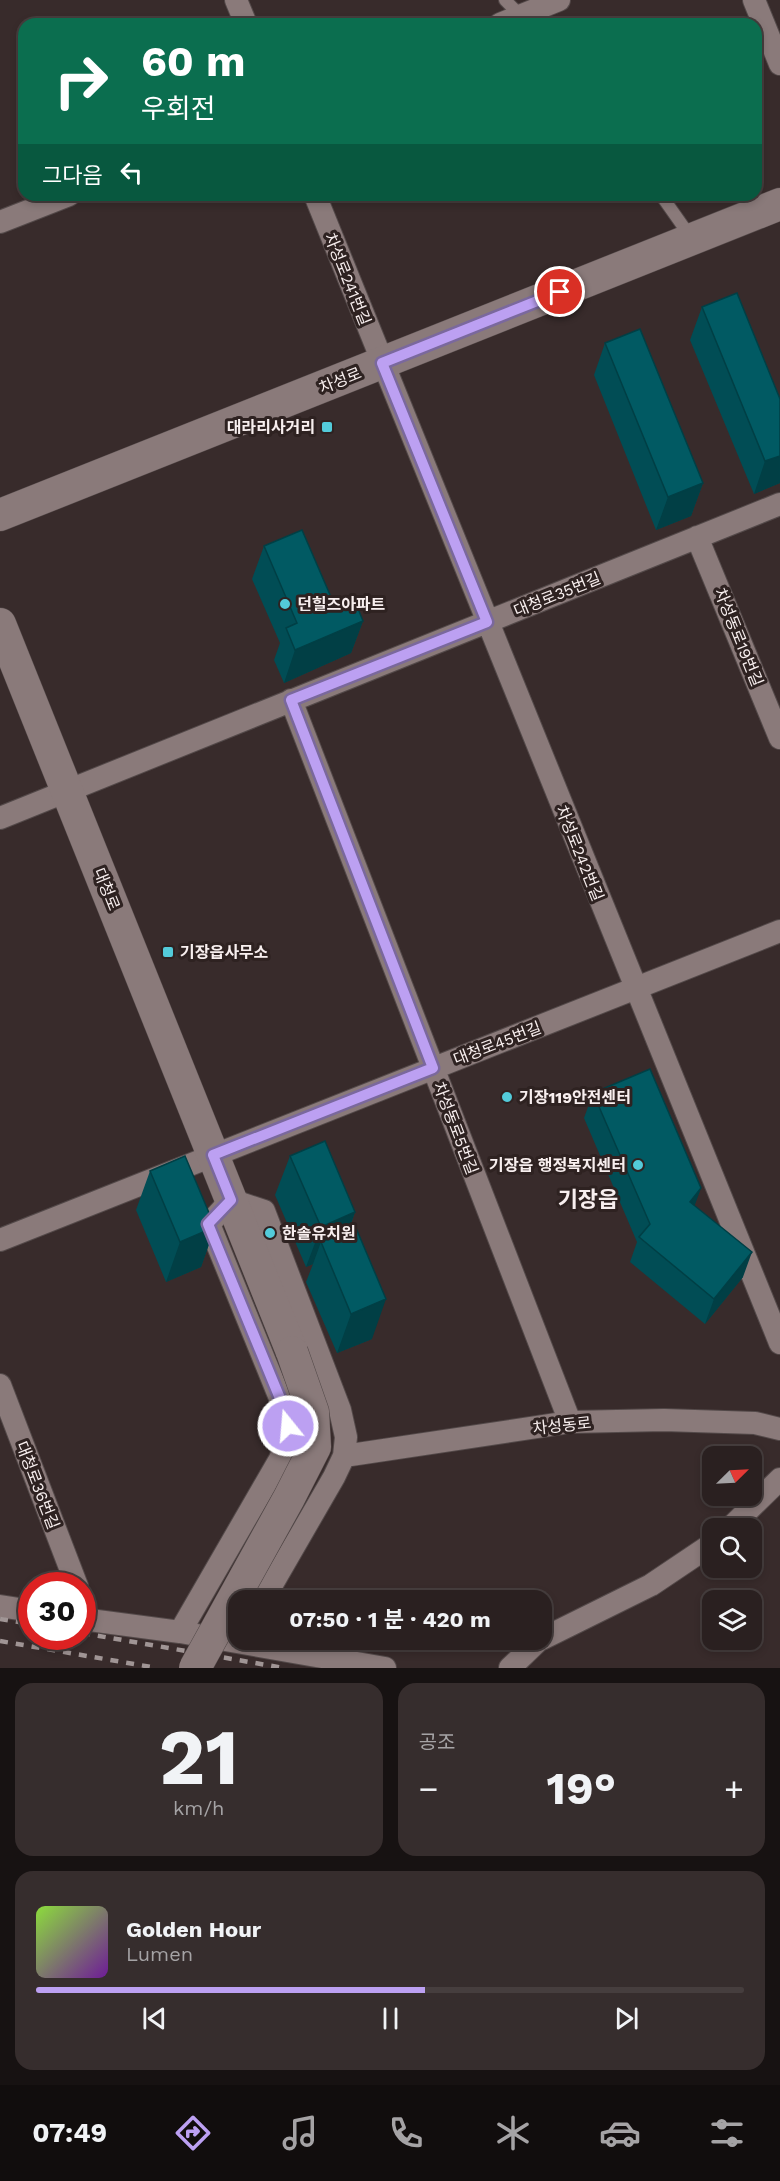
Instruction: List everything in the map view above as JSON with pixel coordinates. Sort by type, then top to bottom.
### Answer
[{"type":"main road","name":"차성로","points":[[0,515],[780,204]]},
{"type":"main road","name":"대청로","points":[[0,624],[292,1352],[313,1412],[315,1447],[195,1668]]},
{"type":"street","points":[[236,0],[244,18]]},
{"type":"street","points":[[518,13],[560,0]]},
{"type":"street","points":[[754,0],[760,18]]},
{"type":"street","points":[[762,22],[772,50]]},
{"type":"street","points":[[0,222],[54,201]]},
{"type":"street","name":"차성로241번길","points":[[317,201],[382,363]]},
{"type":"street","name":"차성로242번길","points":[[382,363],[780,1343]]},
{"type":"street","name":"대청로35번길","points":[[67,791],[780,504]]},
{"type":"street","name":"차성동로19번길","points":[[698,537],[780,738]]},
{"type":"street","name":"차성동로5번길","points":[[291,700],[570,1422]]},
{"type":"street","points":[[0,818],[67,791]]},
{"type":"street","name":"대청로45번길","points":[[213,1155],[780,931]]},
{"type":"street","points":[[0,1240],[213,1155]]},
{"type":"street","points":[[180,1632],[280,1459],[287,1441],[286,1413],[208,1224],[231,1200],[264,1211],[340,1410],[346,1437],[344,1456],[334,1477],[269,1590]]},
{"type":"street","name":"대청로36번길","points":[[0,1385],[72,1572]]},
{"type":"street","name":"차성동로","points":[[344,1456],[570,1422],[664,1420],[755,1423],[780,1430]]},
{"type":"street","points":[[740,1518],[780,1479]]},
{"type":"street","points":[[552,1634],[651,1585],[702,1551]]},
{"type":"street","points":[[0,1606],[18,1609]]},
{"type":"street","points":[[96,1616],[228,1639]]},
{"type":"street","points":[[289,1650],[386,1668]]},
{"type":"street","points":[[510,1668],[529,1650]]},
{"type":"lane","points":[[518,13],[533,18]]},
{"type":"lane","points":[[665,201],[692,240]]},
{"type":"building","points":[[737,293],[780,399],[780,456],[765,461],[702,307]]},
{"type":"building","points":[[640,329],[703,483],[668,497],[605,343]]},
{"type":"building","points":[[302,530],[334,604],[353,596],[363,621],[295,650],[286,628],[297,623],[264,546]]},
{"type":"building","name":"기장읍 행정복지센터","points":[[650,1069],[701,1188],[690,1202],[752,1252],[714,1299],[639,1237],[650,1224],[593,1093]]},
{"type":"building","points":[[325,1141],[355,1212],[321,1227],[290,1156]]},
{"type":"building","points":[[185,1156],[215,1227],[180,1242],[150,1171]]},
{"type":"building","points":[[356,1228],[386,1299],[351,1314],[321,1242]]},
{"type":"railway","points":[[0,1619],[18,1622]]},
{"type":"railway","points":[[96,1635],[284,1668]]},
{"type":"railway","points":[[0,1641],[157,1668]]},
{"type":"place","name":"대라리사거리","points":[[327,427]]},
{"type":"place","name":"던힐즈아파트","points":[[285,604]]},
{"type":"place","name":"기장읍사무소","points":[[168,952]]},
{"type":"place","name":"기장119안전센터","points":[[507,1097]]},
{"type":"place","name":"기장읍 행정복지센터","points":[[638,1165]]},
{"type":"place","name":"한솔유치원","points":[[270,1233]]},
{"type":"district","name":"기장읍","points":[[588,1199]]},
{"type":"route","points":[[288,1426],[286,1413],[208,1224],[231,1200],[213,1155],[433,1068],[291,700],[487,622],[382,363],[560,292]]}]
